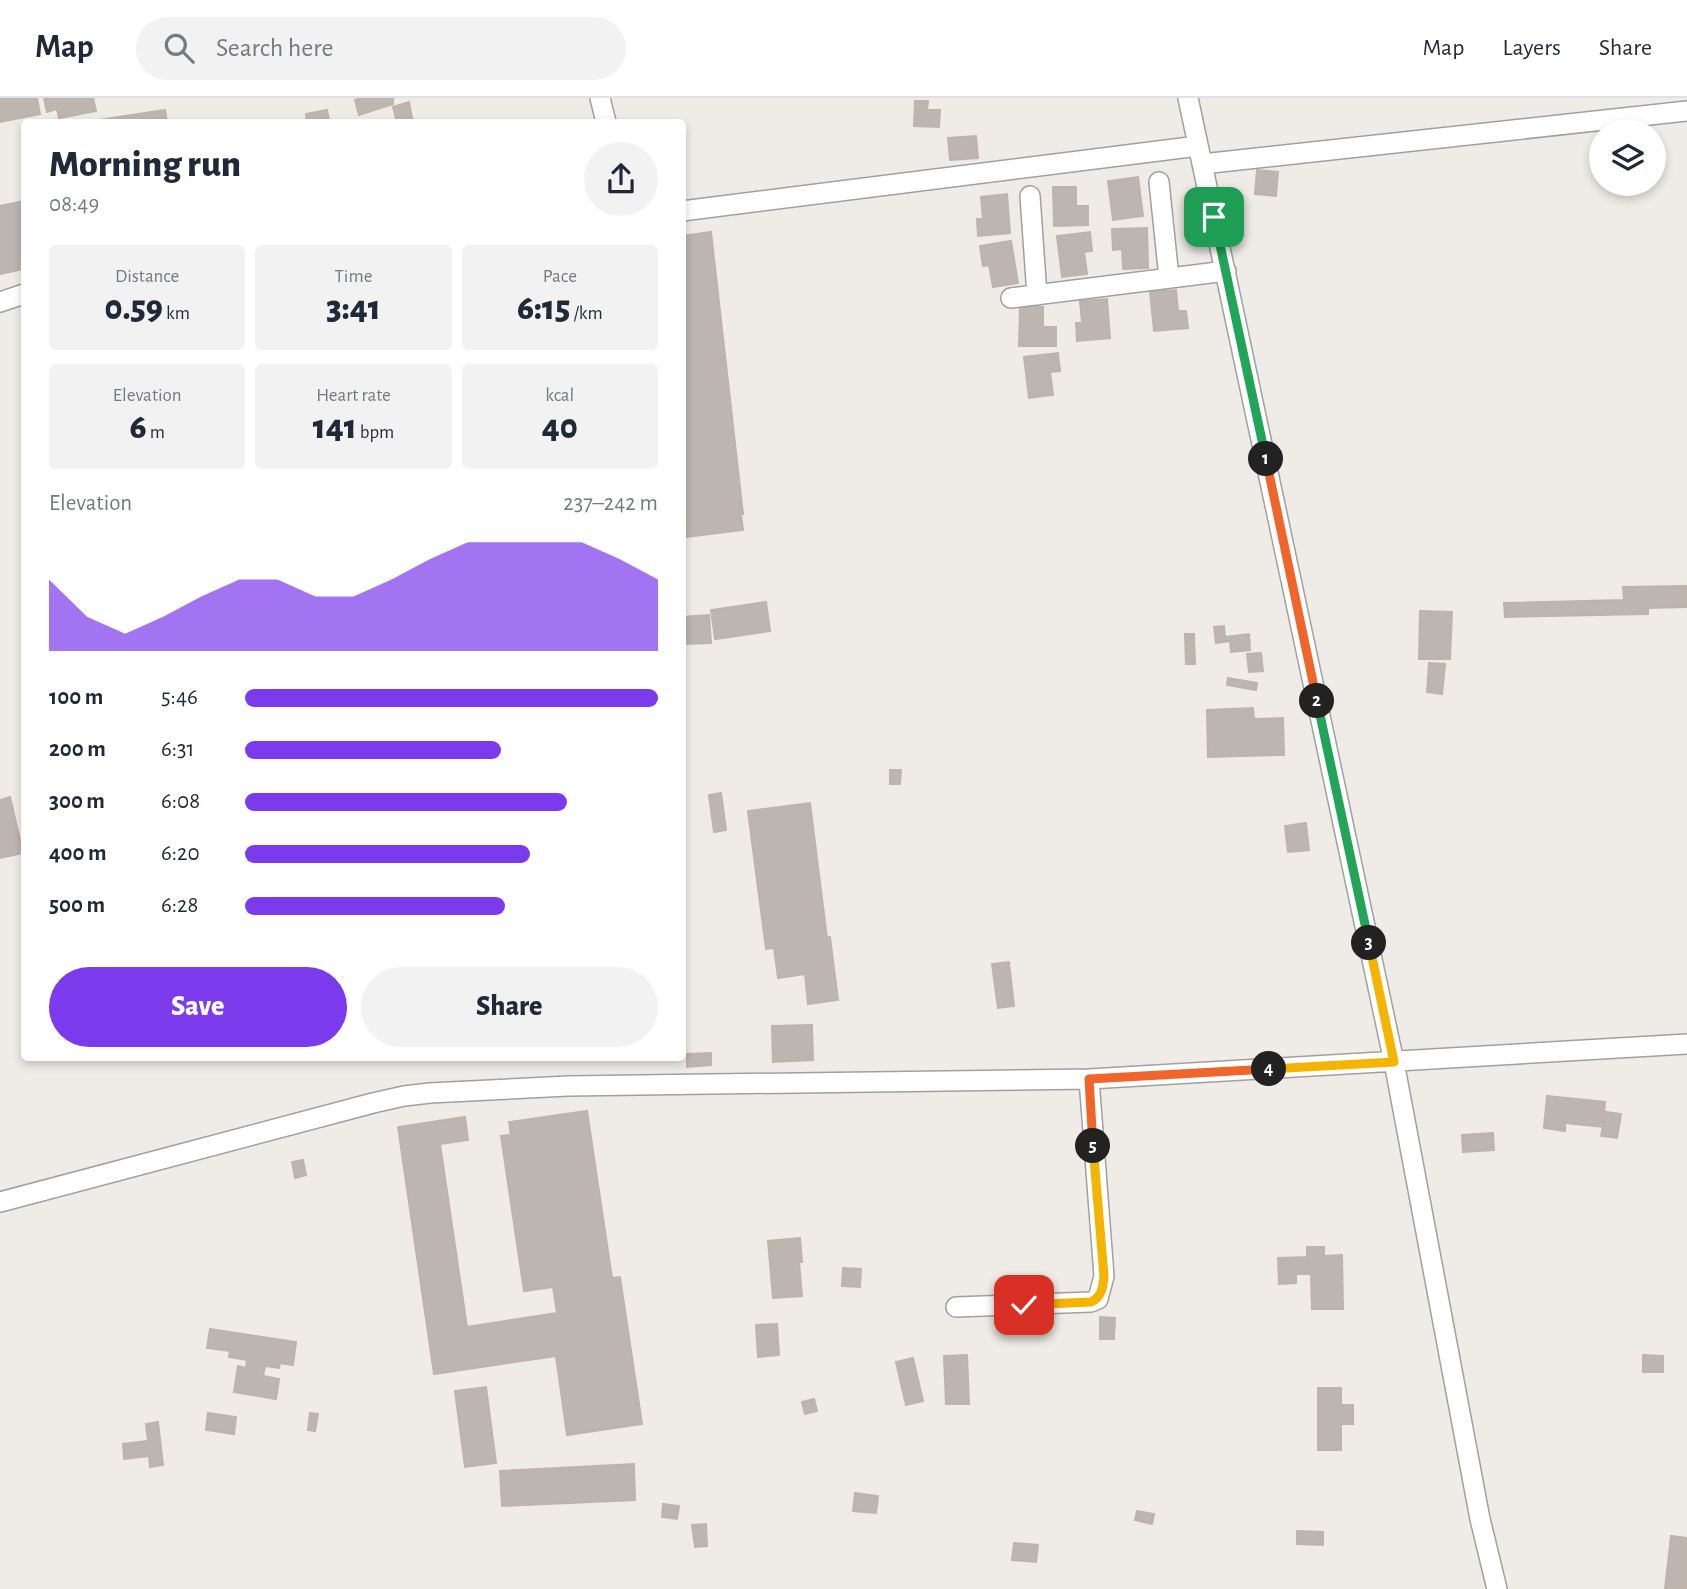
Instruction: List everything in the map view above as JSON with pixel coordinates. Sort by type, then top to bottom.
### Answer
[{"type":"street","points":[[600,98],[605,119]]},
{"type":"street","points":[[1188,98],[1394,1062],[1480,1519],[1497,1589]]},
{"type":"street","points":[[686,211],[1200,155],[1687,111]]},
{"type":"street","points":[[1159,183],[1169,278]]},
{"type":"street","points":[[1030,196],[1037,295]]},
{"type":"street","points":[[1011,298],[1226,271]]},
{"type":"street","points":[[0,302],[21,295]]},
{"type":"street","points":[[0,1202],[404,1096],[568,1086],[1089,1079],[1687,1044]]},
{"type":"street","points":[[956,1307],[1091,1302],[1098,1299],[1104,1276],[1089,1079]]},
{"type":"building","points":[[0,98],[37,98],[40,114],[0,122]]},
{"type":"building","points":[[44,98],[93,98],[96,111],[59,118],[57,109],[47,112]]},
{"type":"building","points":[[393,98],[393,104],[359,115],[355,100]]},
{"type":"building","points":[[915,101],[928,101],[927,110],[940,110],[939,127],[914,126]]},
{"type":"building","points":[[409,102],[412,118],[396,119],[393,107]]},
{"type":"building","points":[[165,110],[166,119],[106,119]]},
{"type":"building","points":[[327,110],[329,119],[307,119],[306,114]]},
{"type":"building","points":[[976,136],[978,158],[950,160],[948,138]]},
{"type":"building","points":[[1257,170],[1278,172],[1276,196],[1255,194]]},
{"type":"building","points":[[1138,177],[1143,216],[1113,220],[1108,181]]},
{"type":"building","points":[[1053,187],[1076,187],[1076,206],[1088,206],[1088,225],[1054,226]]},
{"type":"building","points":[[1007,194],[1010,233],[978,236],[977,219],[983,219],[981,197]]},
{"type":"building","points":[[21,202],[21,270],[0,274],[0,206]]},
{"type":"building","points":[[1147,228],[1148,268],[1123,269],[1122,249],[1113,250],[1112,229]]},
{"type":"building","points":[[711,232],[743,514],[743,530],[687,537],[686,525],[686,235]]},
{"type":"building","points":[[1090,232],[1092,251],[1084,252],[1087,274],[1062,277],[1057,236]]},
{"type":"building","points":[[1011,241],[1018,283],[993,287],[989,265],[983,266],[980,246]]},
{"type":"building","points":[[1176,290],[1178,311],[1186,311],[1188,328],[1154,331],[1150,292]]},
{"type":"building","points":[[1107,299],[1110,338],[1077,341],[1076,323],[1082,323],[1080,301]]},
{"type":"building","points":[[1020,307],[1043,307],[1043,327],[1056,327],[1056,346],[1019,346]]},
{"type":"building","points":[[1058,353],[1060,371],[1050,372],[1053,395],[1029,398],[1024,357]]},
{"type":"building","points":[[1687,586],[1687,607],[1648,608],[1648,614],[1505,617],[1504,603],[1624,600],[1623,587]]},
{"type":"building","points":[[766,602],[770,631],[715,639],[711,610]]},
{"type":"building","points":[[1420,611],[1452,612],[1450,659],[1419,659]]},
{"type":"building","points":[[709,615],[711,643],[686,644],[686,617]]},
{"type":"building","points":[[1224,626],[1225,637],[1249,634],[1250,650],[1231,652],[1230,641],[1216,643],[1214,627]]},
{"type":"building","points":[[1185,634],[1194,634],[1195,664],[1186,664]]},
{"type":"building","points":[[1261,653],[1263,671],[1249,672],[1247,654]]},
{"type":"building","points":[[1429,663],[1445,664],[1442,694],[1427,692]]},
{"type":"building","points":[[1228,678],[1257,683],[1256,690],[1227,685]]},
{"type":"building","points":[[1253,708],[1254,719],[1283,718],[1284,755],[1208,757],[1207,710]]},
{"type":"building","points":[[890,770],[901,770],[900,784],[890,784]]},
{"type":"building","points":[[721,793],[726,830],[714,832],[709,795]]},
{"type":"building","points":[[10,797],[21,853],[0,858],[0,800]]},
{"type":"building","points":[[810,803],[827,938],[830,937],[838,1000],[808,1004],[805,974],[778,978],[774,948],[766,949],[748,811]]},
{"type":"building","points":[[1306,823],[1309,850],[1288,852],[1285,826]]},
{"type":"building","points":[[1009,962],[1014,1006],[998,1008],[992,964]]},
{"type":"building","points":[[812,1025],[813,1060],[773,1062],[772,1026]]},
{"type":"building","points":[[711,1053],[711,1065],[687,1067],[687,1054]]},
{"type":"building","points":[[1547,1096],[1605,1102],[1603,1127],[1565,1123],[1565,1131],[1544,1128]]},
{"type":"building","points":[[587,1111],[612,1278],[620,1277],[642,1424],[567,1435],[556,1356],[434,1374],[398,1127],[465,1117],[468,1140],[440,1144],[467,1327],[557,1313],[553,1287],[524,1291],[501,1136],[511,1135],[509,1122]]},
{"type":"building","points":[[1606,1112],[1621,1114],[1617,1138],[1601,1136]]},
{"type":"building","points":[[1493,1133],[1494,1150],[1463,1152],[1462,1135]]},
{"type":"building","points":[[303,1160],[306,1175],[295,1178],[292,1162]]},
{"type":"building","points":[[800,1238],[802,1296],[773,1298],[768,1241]]},
{"type":"building","points":[[1307,1247],[1324,1247],[1324,1256],[1342,1255],[1343,1309],[1312,1309],[1311,1274],[1296,1274],[1296,1283],[1279,1284],[1278,1258],[1307,1257]]},
{"type":"building","points":[[843,1268],[861,1269],[860,1287],[842,1286]]},
{"type":"building","points":[[1100,1317],[1115,1318],[1114,1339],[1100,1339]]},
{"type":"building","points":[[777,1324],[779,1355],[758,1357],[756,1325]]},
{"type":"building","points":[[210,1329],[296,1342],[293,1365],[280,1363],[279,1368],[265,1366],[263,1376],[279,1379],[276,1399],[234,1392],[238,1366],[246,1368],[247,1360],[229,1357],[230,1351],[207,1348]]},
{"type":"building","points":[[967,1355],[969,1404],[946,1404],[944,1356]]},
{"type":"building","points":[[1643,1355],[1663,1356],[1663,1372],[1643,1372]]},
{"type":"building","points":[[913,1358],[923,1401],[906,1405],[896,1362]]},
{"type":"building","points":[[486,1387],[496,1463],[465,1467],[455,1391]]},
{"type":"building","points":[[1318,1388],[1341,1388],[1341,1405],[1353,1405],[1353,1424],[1341,1424],[1341,1450],[1318,1450]]},
{"type":"building","points":[[814,1399],[817,1411],[805,1414],[802,1402]]},
{"type":"building","points":[[208,1413],[236,1417],[234,1434],[206,1430]]},
{"type":"building","points":[[310,1413],[318,1414],[315,1431],[308,1430]]},
{"type":"building","points":[[158,1422],[163,1465],[150,1467],[149,1456],[124,1459],[123,1444],[148,1441],[146,1424]]},
{"type":"building","points":[[634,1464],[635,1500],[502,1506],[500,1471]]},
{"type":"building","points":[[855,1493],[878,1496],[876,1513],[853,1511]]},
{"type":"building","points":[[663,1504],[679,1506],[677,1519],[662,1517]]},
{"type":"building","points":[[1137,1511],[1154,1514],[1152,1524],[1135,1520]]},
{"type":"building","points":[[706,1524],[707,1546],[695,1547],[692,1525]]},
{"type":"building","points":[[1297,1531],[1323,1532],[1323,1545],[1297,1544]]},
{"type":"building","points":[[1671,1536],[1687,1538],[1687,1589],[1665,1589]]},
{"type":"building","points":[[1014,1543],[1038,1545],[1036,1562],[1012,1560]]},
{"type":"route","points":[[1024,1305],[1091,1302],[1098,1299],[1103,1288],[1089,1079],[1394,1062],[1214,217]]}]
